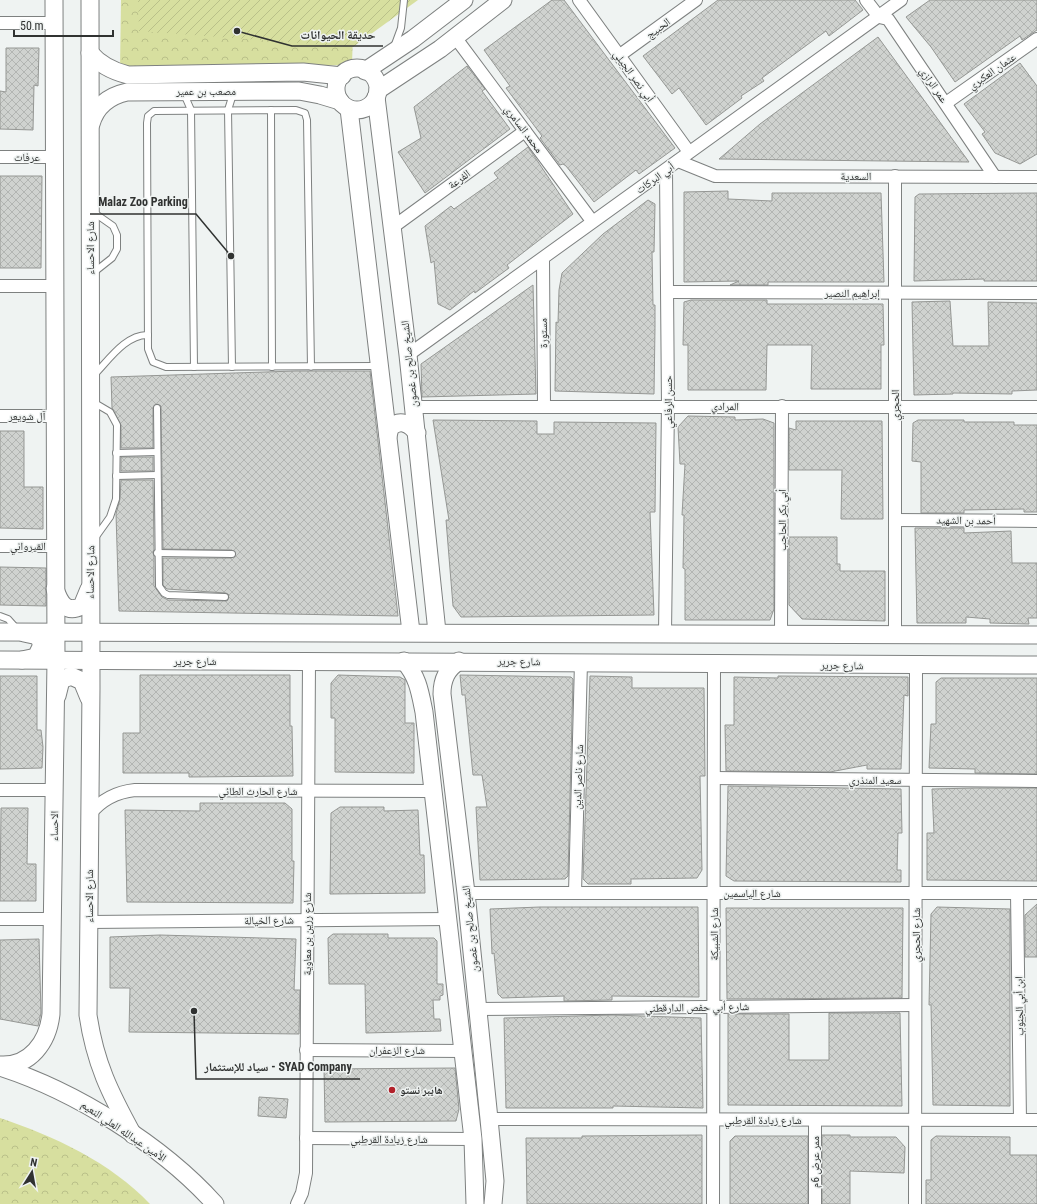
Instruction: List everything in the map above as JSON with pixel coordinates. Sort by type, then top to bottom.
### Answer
[{"type":"main road","points":[[54,0],[56,660]]},
{"type":"main road","name":"شارع الاحساء","points":[[90,0],[89,588],[91,661],[88,1015],[91,1033],[106,1086],[133,1135]]},
{"type":"main road","name":"مصعب بن عمير","points":[[90,53],[106,68],[128,75],[303,72],[342,76],[353,69],[365,70],[389,55],[464,0]]},
{"type":"main road","name":"مصعب بن عمير","points":[[90,128],[102,103],[114,96],[127,92],[299,91],[320,95],[344,105],[362,110],[368,107],[377,94],[420,64],[503,0]]},
{"type":"main road","points":[[365,70],[374,79],[377,94]]},
{"type":"main road","points":[[127,92],[126,83],[128,75]]},
{"type":"main road","points":[[342,76],[337,85],[337,96],[344,105],[380,366],[411,632]]},
{"type":"main road","name":"الشيخ صالح بن غصون","points":[[377,94],[408,355],[437,632]]},
{"type":"main road","points":[[385,410],[391,416],[404,416],[413,404]]},
{"type":"main road","points":[[388,436],[390,428],[400,423],[409,424],[416,433]]},
{"type":"main road","points":[[55,589],[64,607],[73,610],[82,606],[89,588]]},
{"type":"main road","points":[[122,631],[105,637],[100,649],[105,658],[122,661]]},
{"type":"main road","points":[[0,632],[122,631],[1037,635]]},
{"type":"main road","points":[[20,660],[36,657],[42,646],[38,636],[21,632]]},
{"type":"main road","name":"شارع جرير","points":[[0,660],[309,662],[459,661],[916,666],[1037,665]]},
{"type":"main road","name":"الاحساء","points":[[0,1066],[17,1063],[29,1058],[42,1044],[50,1027],[56,660]]},
{"type":"main road","name":"الشيخ صالح بن غصون","points":[[404,661],[415,676],[422,700],[426,726],[473,1139],[475,1204]]},
{"type":"main road","name":"الشيخ صالح بن غصون","points":[[459,661],[453,665],[444,678],[443,698],[466,893],[489,1120],[495,1181],[493,1204]]},
{"type":"main road","points":[[55,702],[61,680],[71,676],[82,681],[90,704]]},
{"type":"main road","points":[[422,700],[429,708],[434,709],[443,698]]},
{"type":"main road","points":[[426,726],[431,716],[437,716],[446,725]]},
{"type":"main road","name":"الأمين عبدالله العلي النعيم","points":[[0,1066],[42,1082],[89,1106],[133,1135],[174,1166],[215,1203]]},
{"type":"street","name":"أبي نصر الجيلي","points":[[579,0],[689,152]]},
{"type":"street","name":"الحبيج","points":[[620,55],[696,0]]},
{"type":"street","name":"عمر الرازي","points":[[866,0],[879,17],[888,19],[995,177]]},
{"type":"street","name":"أبي البركات","points":[[408,355],[543,259],[592,221],[666,171],[689,152],[901,0]]},
{"type":"street","points":[[0,22],[54,23]]},
{"type":"street","name":"محمد السامري","points":[[455,37],[592,221]]},
{"type":"street","name":"عثمان العكبري","points":[[946,103],[1037,39]]},
{"type":"street","name":"الفرعة","points":[[393,227],[525,131]]},
{"type":"street","name":"عرفات","points":[[0,157],[54,157]]},
{"type":"street","name":"السعدية","points":[[678,161],[715,176],[1037,177]]},
{"type":"street","name":"حسن الرفاعي","points":[[665,633],[668,405],[666,171]]},
{"type":"street","name":"الحجري","points":[[895,176],[896,634]]},
{"type":"street","name":"مستورة","points":[[543,259],[544,407]]},
{"type":"street","points":[[0,286],[55,286]]},
{"type":"street","name":"إبراهيم النصير","points":[[668,292],[1037,293]]},
{"type":"street","name":"المرادي","points":[[413,404],[544,407],[668,405],[1037,407]]},
{"type":"street","name":"أبي بكر الحاجب","points":[[781,633],[782,406]]},
{"type":"street","name":"آل شويعر","points":[[0,416],[55,416]]},
{"type":"street","name":"أحمد بن الشهيد","points":[[895,520],[1037,521]]},
{"type":"street","name":"القيرواني","points":[[0,546],[55,546]]},
{"type":"street","name":"شارع رزين بن معاوية","points":[[297,1204],[305,1183],[306,1138],[309,662]]},
{"type":"street","name":"شارع ناصر الدين","points":[[575,893],[581,662]]},
{"type":"street","name":"شارع الشبيكة","points":[[713,1204],[714,664]]},
{"type":"street","name":"شارع الحجري","points":[[915,1204],[916,666]]},
{"type":"street","name":"سعيد المنذري","points":[[714,778],[1037,781]]},
{"type":"street","points":[[0,790],[54,790]]},
{"type":"street","name":"شارع الحارث الطائي","points":[[90,814],[109,796],[135,790],[433,791]]},
{"type":"street","name":"شارع الياسمين","points":[[466,893],[1037,893]]},
{"type":"street","name":"ابن أبي الجنوب","points":[[1017,893],[1020,1120]]},
{"type":"street","points":[[0,919],[52,919]]},
{"type":"street","name":"شارع الخيالة","points":[[89,922],[449,919]]},
{"type":"street","name":"شارع أبي حفص الدارقطني","points":[[478,1009],[915,1005]]},
{"type":"street","name":"شارع الزعفران","points":[[306,1050],[463,1051]]},
{"type":"street","name":"شارع زيادة القرطبي","points":[[489,1120],[1037,1120]]},
{"type":"street","name":"ممر عرض 6م","points":[[815,1120],[815,1204]]},
{"type":"street","name":"شارع زيادة القرطبي","points":[[306,1138],[473,1139]]},
{"type":"lane","points":[[389,55],[401,28],[404,0]]},
{"type":"lane","points":[[182,91],[188,100],[191,110],[194,367]]},
{"type":"lane","points":[[232,367],[228,110],[230,100],[235,91]]},
{"type":"lane","points":[[271,110],[272,367]]},
{"type":"lane","points":[[310,367],[307,120],[305,113],[299,110],[154,111],[147,119],[148,353],[153,362],[166,368],[194,367],[310,367],[380,366]]},
{"type":"lane","points":[[90,209],[111,224],[117,235],[115,254],[90,275]]},
{"type":"lane","points":[[90,379],[127,342],[137,336],[148,335]]},
{"type":"lane","points":[[90,400],[110,412],[115,420],[116,453],[116,499],[113,512],[90,544]]},
{"type":"lane","points":[[157,408],[158,582],[164,593],[173,596],[225,597]]},
{"type":"lane","points":[[116,453],[157,452]]},
{"type":"lane","points":[[116,476],[157,475]]},
{"type":"lane","points":[[157,553],[232,554]]},
{"type":"lane","points":[[0,616],[8,619],[21,632]]},
{"type":"green space","points":[[121,0],[354,0],[352,65],[120,69]]},
{"type":"green space","points":[[138,0],[418,0],[353,47],[139,31]]},
{"type":"green space","points":[[0,1118],[41,1133],[80,1152],[117,1175],[150,1204],[0,1204]]},
{"type":"building","points":[[552,0],[564,0],[675,148],[639,174],[636,170],[594,202],[566,166],[563,164],[560,165],[540,138],[542,136],[506,88],[510,86],[484,50]]},
{"type":"building","points":[[718,0],[855,0],[863,10],[829,36],[826,31],[762,78],[764,81],[741,96],[742,98],[706,125],[679,88],[672,94],[643,56]]},
{"type":"building","points":[[930,0],[1037,0],[1037,30],[1022,40],[1020,36],[955,82],[931,47],[906,17]]},
{"type":"building","points":[[878,37],[969,162],[719,159],[760,124]]},
{"type":"building","points":[[6,48],[39,48],[38,86],[34,85],[33,130],[0,129],[0,91],[6,92]]},
{"type":"building","points":[[1020,63],[1037,86],[1037,154],[1020,164],[995,153],[982,134],[985,132],[964,104]]},
{"type":"building","points":[[467,66],[485,89],[482,91],[510,129],[425,193],[398,152],[421,138],[414,107]]},
{"type":"building","points":[[528,147],[573,214],[507,265],[509,268],[475,293],[474,291],[450,310],[438,304],[434,261],[431,263],[425,226],[451,206],[454,209],[498,178],[494,173]]},
{"type":"building","points":[[0,176],[42,176],[41,268],[0,268]]},
{"type":"building","points":[[728,191],[728,199],[772,201],[772,193],[881,193],[884,282],[768,282],[768,285],[730,285],[739,281],[684,282],[684,192]]},
{"type":"building","points":[[1037,193],[1037,281],[984,281],[984,279],[914,281],[915,197],[919,194]]},
{"type":"building","points":[[648,200],[655,204],[654,252],[652,252],[653,305],[655,305],[654,394],[555,391],[556,322],[558,323],[559,290],[562,273],[603,234]]},
{"type":"building","points":[[533,285],[536,394],[422,397],[421,364]]},
{"type":"building","points":[[691,300],[767,300],[767,304],[883,304],[884,345],[881,345],[881,389],[811,389],[812,345],[767,345],[766,390],[688,390],[688,345],[683,345],[684,302]]},
{"type":"building","points":[[950,301],[953,346],[989,346],[988,302],[1037,303],[1037,390],[1012,391],[1012,394],[953,393],[914,395],[912,302]]},
{"type":"building","points":[[296,371],[370,371],[398,616],[119,611],[116,514],[120,499],[121,480],[153,480],[154,586],[162,597],[168,600],[227,601],[229,595],[226,593],[167,589],[163,585],[163,558],[232,558],[236,554],[232,550],[163,549],[161,406],[157,404],[153,408],[153,448],[121,448],[121,425],[112,408],[111,377]]},
{"type":"building","points":[[688,416],[735,417],[735,420],[763,419],[774,423],[774,609],[770,620],[685,620],[685,569],[683,568],[684,515],[682,515],[685,464],[680,464],[678,427]]},
{"type":"building","points":[[433,420],[537,421],[537,434],[554,434],[554,422],[656,423],[655,512],[650,512],[654,615],[461,617],[453,606],[446,520],[449,520]]},
{"type":"building","points":[[918,420],[1014,422],[1014,425],[1037,425],[1037,512],[1024,512],[1024,509],[964,510],[964,513],[921,513],[921,462],[912,461],[913,423]]},
{"type":"building","points":[[796,421],[882,421],[883,519],[841,519],[842,470],[789,470],[789,428],[796,430]]},
{"type":"building","points":[[0,431],[24,431],[24,487],[43,487],[43,529],[0,528]]},
{"type":"building","points":[[121,457],[153,457],[153,471],[121,471]]},
{"type":"building","points":[[915,528],[964,528],[964,533],[1011,531],[1012,563],[1037,563],[1037,618],[1028,618],[1029,624],[990,623],[990,619],[966,617],[966,623],[917,623]]},
{"type":"building","points":[[789,537],[837,537],[837,564],[840,564],[840,571],[885,571],[885,621],[802,619],[789,605]]},
{"type":"building","points":[[0,567],[46,568],[46,606],[0,605]]},
{"type":"building","points":[[140,675],[290,675],[290,726],[292,726],[293,776],[189,777],[189,773],[123,773],[123,733],[140,733]]},
{"type":"building","points":[[338,675],[400,677],[405,680],[405,723],[414,723],[414,773],[335,772],[335,718],[331,718],[331,683]]},
{"type":"building","points":[[460,675],[571,677],[573,679],[568,876],[565,879],[480,880],[476,807],[487,807],[482,775],[473,775],[465,695],[462,695]]},
{"type":"building","points":[[0,676],[37,676],[37,730],[41,730],[43,747],[42,768],[0,769]]},
{"type":"building","points":[[590,676],[632,677],[632,688],[704,688],[705,776],[700,776],[702,870],[697,878],[631,879],[631,884],[588,884],[583,879]]},
{"type":"building","points":[[778,676],[908,677],[908,696],[904,695],[901,769],[867,769],[867,765],[830,772],[726,771],[725,725],[734,725],[734,677],[778,678]]},
{"type":"building","points":[[941,678],[1037,678],[1037,774],[975,773],[975,769],[929,768],[931,724],[936,724],[936,682]]},
{"type":"building","points":[[728,786],[901,789],[902,833],[898,833],[897,870],[901,870],[901,882],[734,881],[726,876]]},
{"type":"building","points":[[1037,788],[1037,881],[927,880],[927,833],[934,833],[932,789]]},
{"type":"building","points":[[200,803],[285,803],[292,809],[292,861],[294,861],[293,903],[127,902],[125,810],[200,811]]},
{"type":"building","points":[[340,807],[384,807],[384,811],[418,810],[420,855],[424,855],[425,893],[330,894],[331,813]]},
{"type":"building","points":[[1,808],[28,808],[27,864],[36,864],[36,901],[0,901]]},
{"type":"building","points":[[1037,904],[1037,957],[1025,957],[1025,915]]},
{"type":"building","points":[[540,907],[698,907],[699,997],[612,996],[612,1000],[564,1001],[564,996],[502,998],[498,994],[494,953],[492,954],[490,909]]},
{"type":"building","points":[[937,907],[1010,909],[1010,1106],[933,1105],[931,1005],[929,1005],[931,914]]},
{"type":"building","points":[[726,908],[903,908],[902,998],[727,999]]},
{"type":"building","points":[[333,934],[388,934],[388,938],[434,938],[437,941],[437,984],[443,984],[443,995],[440,996],[440,1000],[433,1000],[434,1019],[440,1019],[441,1031],[366,1033],[365,984],[329,984],[328,938]]},
{"type":"building","points":[[160,935],[296,939],[294,990],[300,990],[299,1034],[129,1032],[130,988],[110,988],[110,937]]},
{"type":"building","points":[[39,939],[41,1013],[38,1026],[0,1019],[0,940]]},
{"type":"building","points":[[829,1013],[900,1013],[902,1106],[728,1105],[728,1014],[789,1014],[789,1060],[829,1060]]},
{"type":"building","points":[[613,1015],[701,1018],[703,1108],[613,1106],[613,1108],[506,1108],[504,1018]]},
{"type":"building","name":"هايبر نستو","points":[[455,1068],[459,1109],[456,1121],[325,1122],[324,1069]]},
{"type":"building","points":[[259,1097],[288,1099],[286,1118],[258,1116]]},
{"type":"building","points":[[702,1135],[702,1204],[527,1204],[526,1138]]},
{"type":"building","points":[[822,1135],[850,1135],[850,1137],[896,1137],[905,1147],[904,1173],[850,1171],[850,1204],[822,1204]]},
{"type":"building","points":[[735,1136],[808,1136],[808,1204],[730,1204],[730,1141]]},
{"type":"building","points":[[936,1136],[1010,1137],[1010,1155],[1037,1155],[1037,1204],[926,1204],[926,1180],[931,1180],[931,1140]]},
{"type":"place","name":"حديقة الحيوانات","points":[[237,31]]},
{"type":"place","name":"Malaz Zoo Parking","points":[[231,256]]},
{"type":"place","name":"سياد للإستثمار - SYAD Company","points":[[194,1011]]},
{"type":"place","name":"هايبر نستو","points":[[392,1090]]}]
